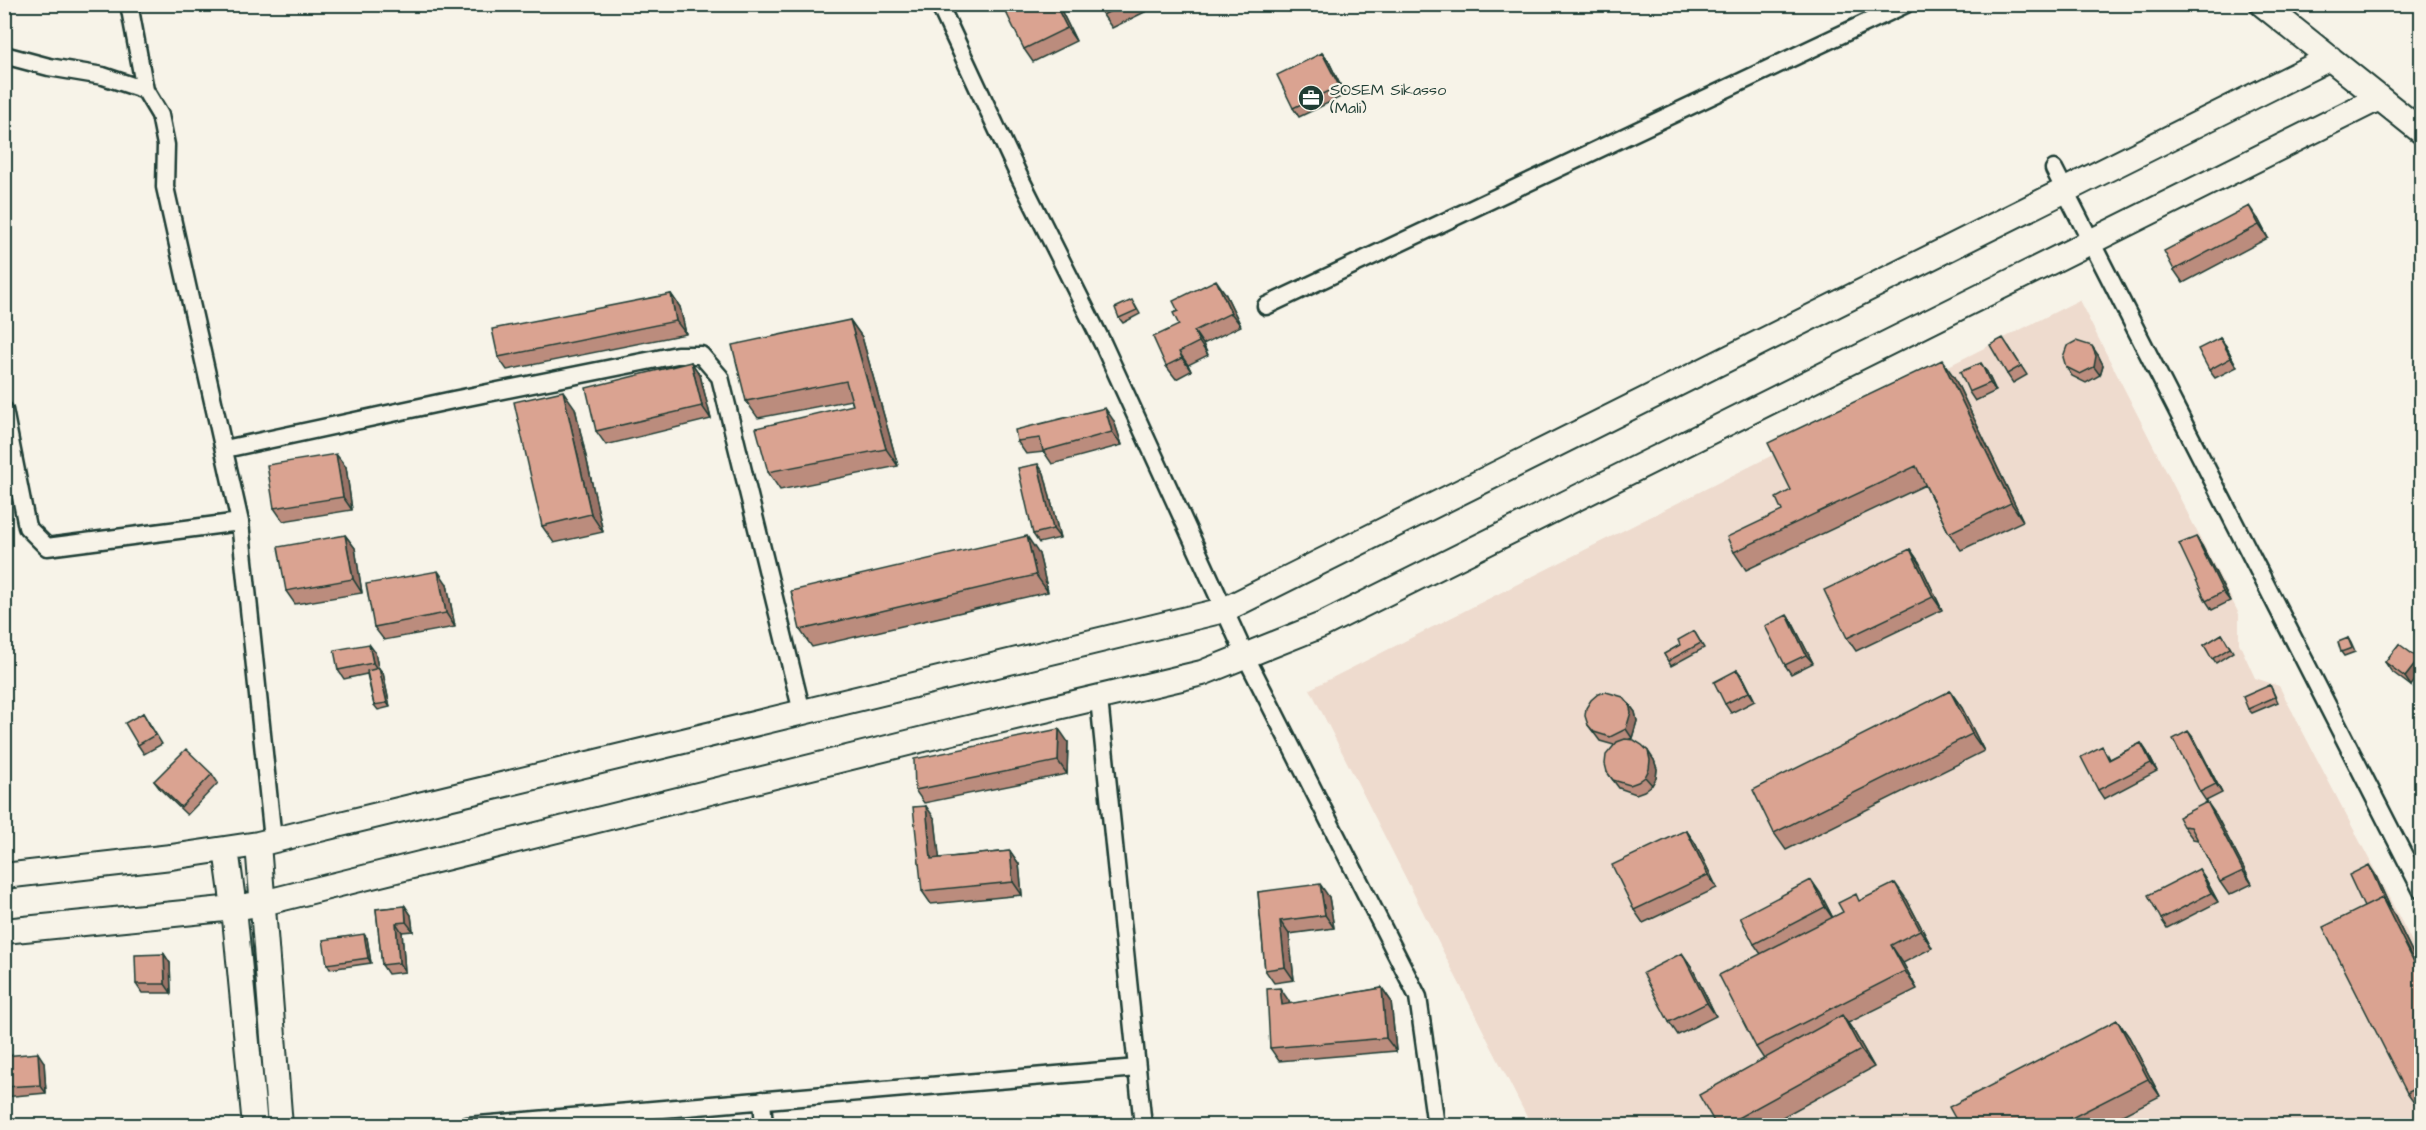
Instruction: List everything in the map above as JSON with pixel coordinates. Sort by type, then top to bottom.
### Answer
[{"type":"street","points":[[129,4],[145,90],[160,115],[166,145],[165,187],[240,522],[265,842],[263,903],[280,1125]]},
{"type":"street","points":[[939,4],[1019,176],[1103,344],[1245,655],[1418,997],[1436,1125]]},
{"type":"street","points":[[1266,306],[1906,4]]},
{"type":"street","points":[[2262,4],[2421,132]]},
{"type":"street","points":[[4,55],[49,67],[103,76],[145,90]]},
{"type":"street","points":[[4,876],[226,849],[265,842],[1224,610],[2330,58]]},
{"type":"street","points":[[4,931],[234,908],[263,903],[949,733],[1202,673],[1322,625],[2379,98]]},
{"type":"street","points":[[2054,169],[2421,891]]},
{"type":"street","points":[[225,449],[665,357],[701,355],[720,377],[802,712]]},
{"type":"street","points":[[4,410],[27,527],[47,547],[240,522]]},
{"type":"street","points":[[1099,699],[1143,1125]]},
{"type":"street","points":[[226,849],[255,1125]]},
{"type":"street","points":[[467,1125],[1137,1068]]},
{"type":"street","points":[[762,1100],[764,1125]]},
{"type":"shaded area","points":[[2079,300],[2239,614],[2239,643],[2255,678],[2279,686],[2421,959],[2421,1125],[1531,1125],[1310,689]]},
{"type":"building","points":[[1002,4],[1055,4],[1067,28],[1024,49]]},
{"type":"building","points":[[1097,4],[1124,4],[1103,15]]},
{"type":"building","points":[[1322,53],[1339,86],[1293,108],[1277,75]]},
{"type":"building","points":[[2249,206],[2259,225],[2174,270],[2164,251]]},
{"type":"building","points":[[1216,280],[1231,313],[1194,331],[1199,342],[1179,352],[1182,358],[1166,366],[1153,337],[1179,325],[1173,313],[1178,311],[1173,301]]},
{"type":"building","points":[[671,294],[676,321],[498,357],[492,329]]},
{"type":"building","points":[[1132,300],[1137,310],[1119,318],[1115,308]]},
{"type":"building","points":[[850,320],[886,449],[768,472],[756,428],[853,405],[846,381],[746,401],[732,345]]},
{"type":"building","points":[[2003,338],[2021,366],[2007,374],[1990,345]]},
{"type":"building","points":[[2220,338],[2231,358],[2209,370],[2198,349]]},
{"type":"building","points":[[2076,341],[2092,346],[2096,356],[2094,367],[2080,374],[2066,367],[2063,357],[2067,346]]},
{"type":"building","points":[[1942,360],[2011,503],[1949,533],[1916,466],[1734,552],[1727,537],[1782,511],[1776,498],[1791,490],[1768,443]]},
{"type":"building","points":[[691,362],[702,406],[596,431],[586,388]]},
{"type":"building","points":[[1981,363],[1990,383],[1969,392],[1960,372]]},
{"type":"building","points":[[563,391],[591,514],[542,526],[514,402]]},
{"type":"building","points":[[1105,408],[1112,432],[1043,451],[1040,438],[1017,441],[1015,430]]},
{"type":"building","points":[[336,454],[343,497],[274,508],[267,465]]},
{"type":"building","points":[[1038,464],[1053,529],[1033,534],[1018,468]]},
{"type":"building","points":[[345,535],[353,579],[286,591],[278,547]]},
{"type":"building","points":[[1027,536],[1036,575],[800,630],[791,591]]},
{"type":"building","points":[[2196,537],[2223,592],[2206,601],[2179,544]]},
{"type":"building","points":[[1910,549],[1933,597],[1847,638],[1824,590]]},
{"type":"building","points":[[438,571],[446,613],[374,627],[366,584]]},
{"type":"building","points":[[1787,615],[1806,655],[1785,665],[1765,626]]},
{"type":"building","points":[[1694,631],[1701,643],[1668,661],[1664,654],[1680,645],[1678,640]]},
{"type":"building","points":[[2222,634],[2230,648],[2212,659],[2204,645]]},
{"type":"building","points":[[2348,638],[2352,648],[2341,652],[2338,642]]},
{"type":"building","points":[[369,644],[373,663],[338,670],[334,650]]},
{"type":"building","points":[[2399,644],[2419,659],[2405,677],[2385,662]]},
{"type":"building","points":[[379,668],[387,703],[374,705],[367,671]]},
{"type":"building","points":[[1737,670],[1749,692],[1725,704],[1714,682]]},
{"type":"building","points":[[2270,685],[2275,697],[2248,709],[2243,697]]},
{"type":"building","points":[[1950,691],[1972,734],[1774,833],[1753,790]]},
{"type":"building","points":[[1606,692],[1623,697],[1629,704],[1631,712],[1626,729],[1610,737],[1594,732],[1585,716],[1586,708],[1591,700],[1598,694]]},
{"type":"building","points":[[143,713],[155,735],[138,745],[125,723]]},
{"type":"building","points":[[1059,729],[1058,761],[915,790],[914,759]]},
{"type":"building","points":[[2188,731],[2216,784],[2200,792],[2173,739]]},
{"type":"building","points":[[1625,739],[1634,740],[1642,745],[1648,751],[1650,760],[1645,777],[1630,785],[1613,780],[1605,764],[1606,755],[1617,742]]},
{"type":"building","points":[[2141,743],[2151,763],[2098,790],[2081,757],[2102,746],[2109,760]]},
{"type":"building","points":[[186,749],[212,774],[181,807],[154,781]]},
{"type":"building","points":[[2207,802],[2243,871],[2220,882],[2191,827],[2183,826],[2178,817]]},
{"type":"building","points":[[926,806],[931,859],[1010,851],[1013,882],[922,891],[913,807]]},
{"type":"building","points":[[1686,830],[1708,875],[1634,910],[1612,865]]},
{"type":"building","points":[[2369,865],[2385,901],[2382,898],[2364,907],[2349,875]]},
{"type":"building","points":[[2199,869],[2211,893],[2161,919],[2148,895]]},
{"type":"building","points":[[1811,880],[1825,907],[1754,944],[1740,917]]},
{"type":"building","points":[[1895,883],[1920,930],[1891,945],[1905,971],[1756,1047],[1719,975],[1843,912],[1838,903],[1856,894],[1859,901]]},
{"type":"building","points":[[1320,884],[1325,915],[1280,921],[1285,967],[1265,970],[1258,892]]},
{"type":"building","points":[[2382,898],[2421,976],[2421,1086],[2407,1093],[2323,927]]},
{"type":"building","points":[[405,906],[406,922],[396,923],[399,963],[382,965],[376,909]]},
{"type":"building","points":[[364,934],[368,958],[327,964],[323,940]]},
{"type":"building","points":[[1682,953],[1707,1003],[1669,1022],[1643,973]]},
{"type":"building","points":[[164,954],[165,984],[136,984],[135,955]]},
{"type":"building","points":[[1280,988],[1282,1005],[1382,988],[1386,1038],[1270,1048],[1267,989]]},
{"type":"building","points":[[1842,1015],[1861,1050],[1725,1125],[1716,1125],[1699,1095]]},
{"type":"building","points":[[2117,1020],[2148,1079],[2058,1125],[1959,1125],[1949,1107]]},
{"type":"building","points":[[38,1053],[40,1085],[4,1087],[4,1056]]},
{"type":"place","name":"SOSEM Sikasso (Mali)","points":[[1311,98]]}]
